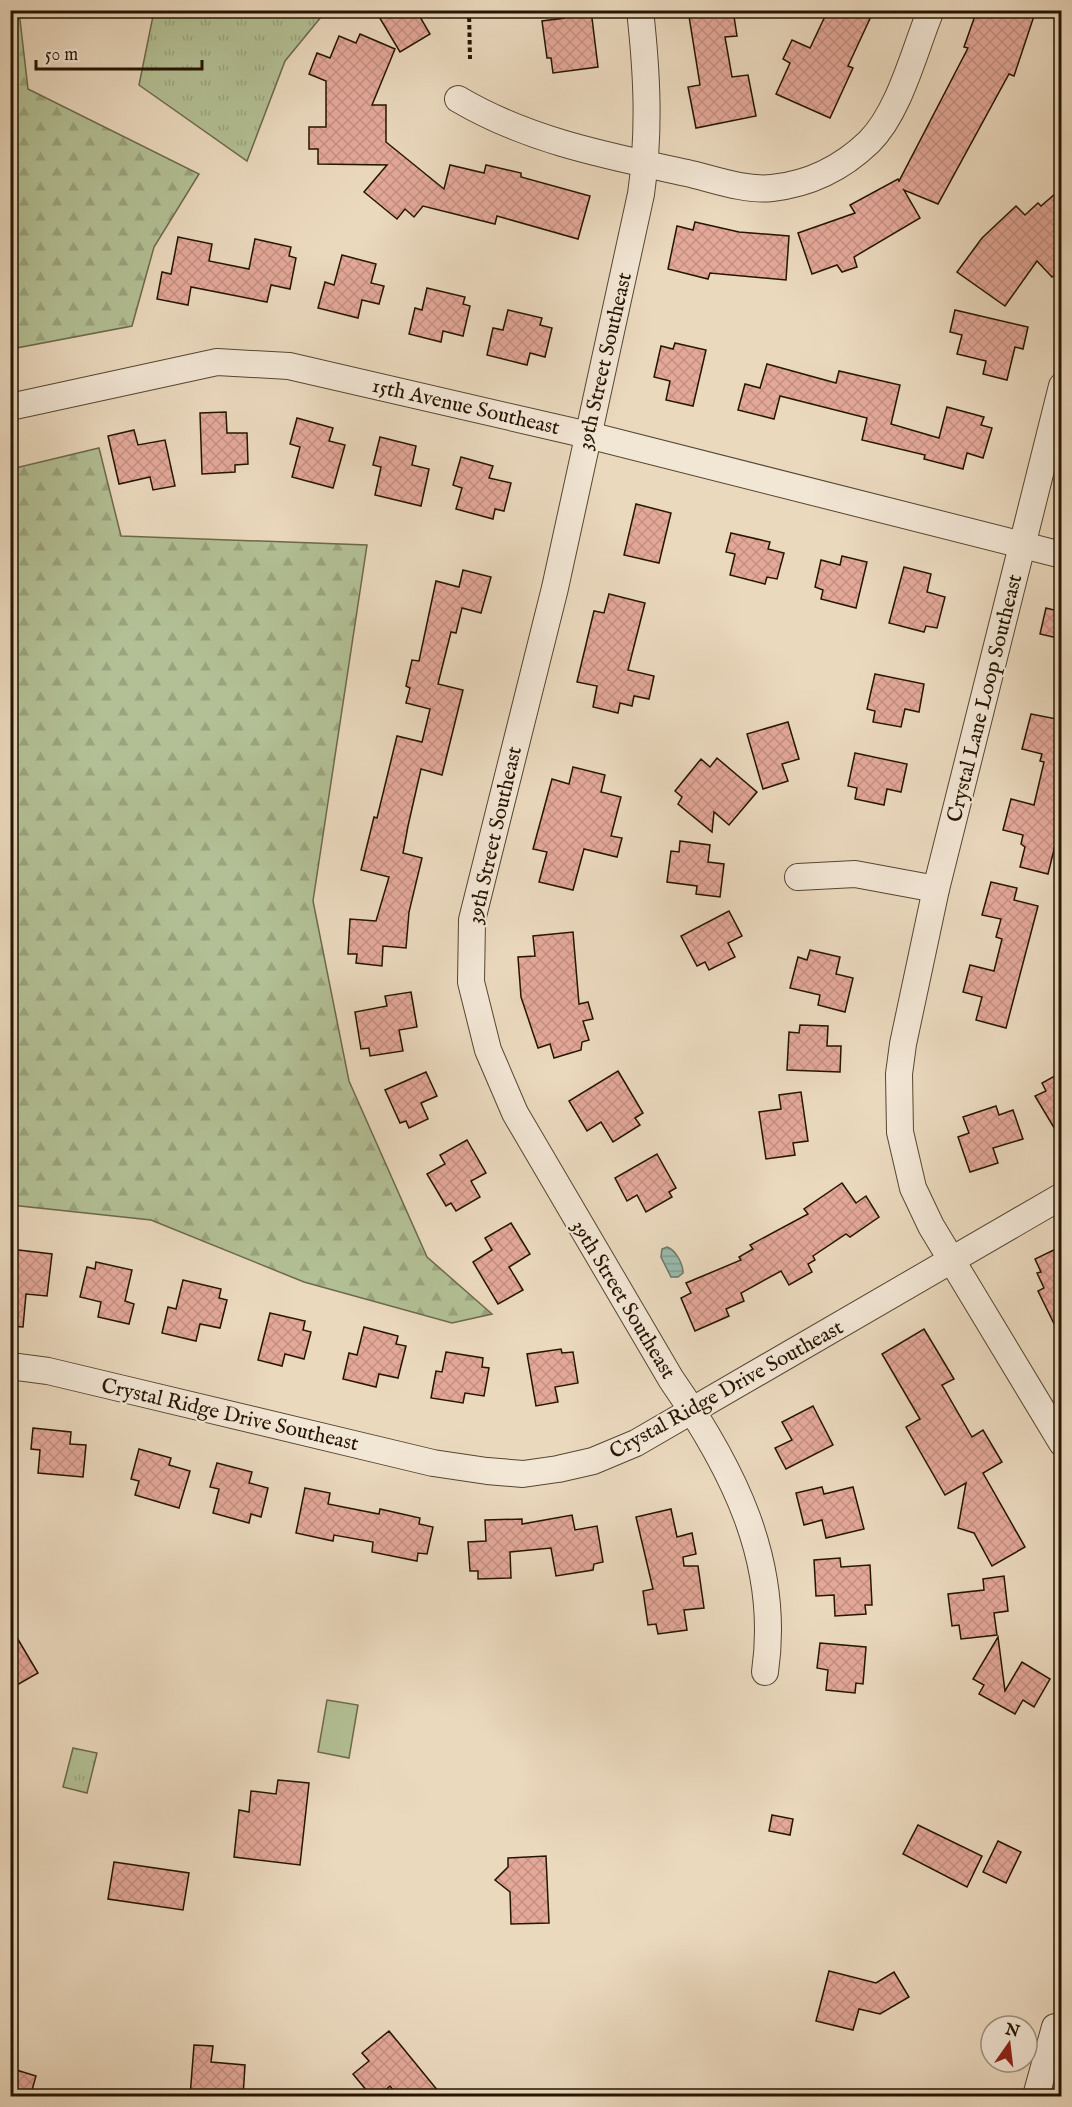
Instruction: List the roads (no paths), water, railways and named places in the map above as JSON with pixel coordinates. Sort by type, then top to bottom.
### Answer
[{"type":"street","name":"39th Street Southeast","points":[[640,10],[648,80],[645,164],[630,249],[555,588],[472,920],[471,981],[488,1050],[514,1113],[671,1378],[693,1410],[746,1512],[756,1538],[767,1594],[769,1621],[765,1672]]},
{"type":"street","points":[[458,99],[489,117],[549,140],[739,185],[769,188],[796,184],[818,178],[848,160],[870,140],[890,112],[930,10]]},
{"type":"street","name":"15th Avenue Southeast","points":[[10,407],[217,362],[289,366],[341,376],[588,435],[1023,546]]},
{"type":"street","points":[[1023,546],[1062,386]]},
{"type":"street","name":"Crystal Lane Loop Southeast","points":[[1062,555],[1023,546],[936,889],[903,1044],[898,1112],[913,1188],[931,1226],[1062,1443]]},
{"type":"street","points":[[798,877],[855,874],[936,889]]},
{"type":"street","name":"Crystal Ridge Drive Southeast","points":[[10,1366],[48,1371],[433,1463],[523,1474],[593,1461],[636,1443],[1062,1196]]},
{"type":"street","points":[[1036,2097],[1055,2027]]}]
